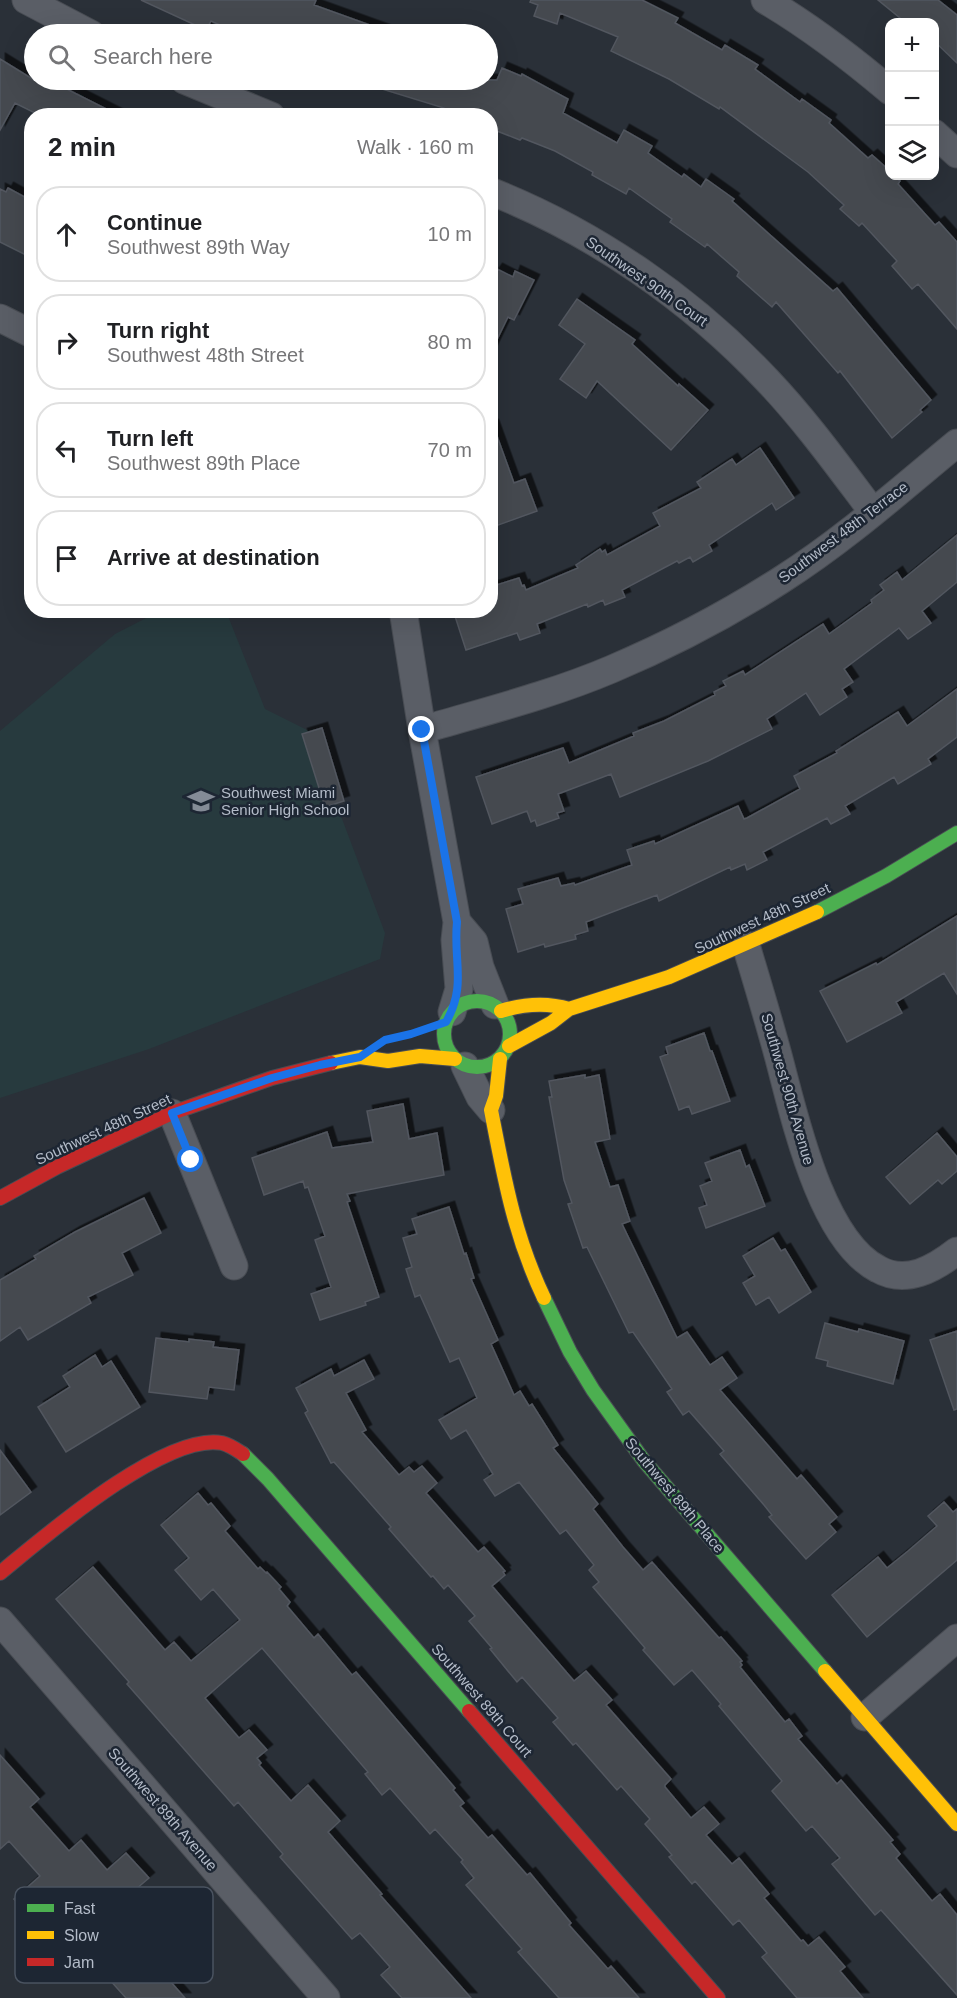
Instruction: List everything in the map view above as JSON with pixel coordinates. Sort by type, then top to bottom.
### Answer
[{"type":"street","points":[[26,0],[72,24]]},
{"type":"street","points":[[765,0],[824,39],[885,87]]},
{"type":"street","points":[[208,90],[252,108]]},
{"type":"street","points":[[939,138],[957,154]]},
{"type":"street","name":"Southwest 90th Court","points":[[498,195],[567,226],[606,250],[708,324],[736,349],[796,412],[873,512]]},
{"type":"street","points":[[0,318],[24,330]]},
{"type":"street","name":"Southwest 48th Terrace","points":[[422,730],[564,687],[612,669],[694,631],[783,579],[873,512],[957,443]]},
{"type":"street","points":[[404,618],[457,922],[455,940],[459,989],[449,1017],[445,1042],[448,1052],[460,1063]]},
{"type":"street","name":"Southwest 48th Street","points":[[0,1197],[57,1167],[172,1113],[272,1078],[320,1065],[360,1057],[388,1061],[420,1056],[477,1068],[489,1066],[500,1059],[509,1046],[551,1023],[569,1009],[658,981],[797,922],[855,893],[957,833]]},
{"type":"street","points":[[457,922],[474,942],[480,967],[498,1008],[509,1023],[511,1035],[509,1046]]},
{"type":"street","name":"Southwest 90th Avenue","points":[[746,945],[799,1133],[828,1209],[848,1244],[861,1259],[893,1275],[909,1276],[927,1271],[957,1251]]},
{"type":"street","name":"Southwest 48th Street","points":[[429,1028],[449,1017],[464,1003],[480,1001],[498,1008],[553,1003],[569,1009]]},
{"type":"street","name":"Southwest 48th Street","points":[[360,1057],[377,1045]]},
{"type":"street","name":"Southwest 89th Place","points":[[491,1110],[496,1096],[500,1059]]},
{"type":"street","name":"Southwest 89th Place","points":[[460,1063],[480,1097],[491,1110],[510,1206],[530,1268],[570,1352],[593,1390],[644,1461],[957,1824]]},
{"type":"street","points":[[172,1113],[234,1266]]},
{"type":"street","name":"Southwest 89th Court","points":[[0,1573],[66,1521],[135,1473],[187,1446],[209,1442],[223,1443],[236,1450],[251,1460],[268,1479],[717,1998]]},
{"type":"street","name":"Southwest 89th Avenue","points":[[0,1621],[326,1998]]},
{"type":"street","points":[[865,1717],[957,1638]]},
{"type":"green space","name":"Southwest Miami Senior High School","points":[[146,618],[229,618],[265,709],[309,731],[385,933],[380,959],[149,1049],[0,1098],[0,731],[115,634]]},
{"type":"building","points":[[141,0],[316,0],[314,5],[367,24],[218,24],[211,21],[209,24],[193,24]]},
{"type":"building","points":[[531,0],[642,0],[678,18],[675,23],[722,50],[725,45],[758,65],[755,69],[800,102],[802,99],[831,120],[829,123],[868,158],[872,155],[885,167],[885,180],[900,181],[898,184],[935,225],[939,222],[957,242],[957,329],[918,284],[912,289],[892,266],[897,261],[862,223],[859,226],[840,209],[844,205],[808,172],[720,107],[719,109],[669,79],[611,51],[618,37],[560,13],[557,24],[534,16],[538,5],[530,2]]},
{"type":"building","points":[[878,0],[938,0],[957,15],[957,63],[939,46],[939,18],[900,18]]},
{"type":"building","points":[[0,59],[24,74],[24,90],[69,90],[104,108],[25,108],[15,103],[0,130]]},
{"type":"building","points":[[502,68],[521,76],[522,74],[568,99],[563,113],[617,143],[624,130],[652,146],[648,153],[682,177],[684,174],[701,187],[706,179],[734,199],[732,201],[833,291],[837,288],[931,400],[920,410],[922,412],[892,438],[840,371],[838,373],[776,302],[772,307],[737,276],[739,272],[707,244],[705,247],[670,222],[672,219],[629,188],[626,194],[555,151],[498,131],[498,108],[444,108],[385,90],[498,90],[498,78]]},
{"type":"building","points":[[8,188],[24,197],[24,254],[0,242],[0,189],[6,192]]},
{"type":"building","points":[[498,270],[513,277],[515,271],[534,280],[514,320],[508,317],[498,338]]},
{"type":"building","points":[[577,299],[635,340],[632,344],[708,410],[671,450],[597,381],[586,398],[560,379],[585,344],[559,325]]},
{"type":"building","points":[[498,439],[514,483],[525,479],[537,511],[498,525]]},
{"type":"building","points":[[760,448],[794,498],[776,510],[772,503],[709,545],[712,551],[693,562],[690,557],[679,563],[677,561],[622,590],[625,597],[605,605],[603,600],[588,607],[587,604],[537,624],[540,633],[520,640],[517,633],[466,650],[456,618],[498,618],[498,585],[519,578],[526,590],[578,568],[576,565],[600,549],[602,552],[605,550],[607,555],[660,526],[653,513],[701,488],[697,482],[732,459],[736,465]]},
{"type":"building","points":[[957,535],[957,582],[922,611],[931,623],[908,639],[899,628],[844,669],[853,682],[842,689],[847,697],[820,715],[806,693],[767,719],[772,729],[708,761],[620,797],[611,774],[558,794],[564,811],[557,813],[559,818],[537,826],[535,820],[531,822],[527,811],[492,824],[476,777],[563,748],[569,763],[664,721],[715,695],[714,692],[726,686],[723,681],[743,671],[745,675],[823,624],[829,634],[872,603],[871,600],[884,590],[880,585],[897,572],[902,580]]},
{"type":"building","points":[[957,689],[957,737],[928,759],[931,764],[898,784],[894,777],[845,806],[850,814],[831,824],[827,818],[763,852],[767,860],[747,870],[745,864],[731,870],[730,867],[659,901],[657,895],[586,922],[588,931],[575,935],[576,939],[545,947],[544,944],[518,952],[506,909],[523,904],[518,889],[558,878],[561,886],[574,883],[575,885],[632,865],[627,850],[654,841],[655,844],[738,806],[744,819],[747,818],[800,789],[794,776],[837,753],[836,751],[898,712],[907,726]]},
{"type":"building","points":[[322,728],[344,801],[325,807],[302,734]]},
{"type":"building","points":[[957,916],[957,994],[944,973],[896,1002],[902,1013],[847,1042],[820,991],[876,963],[877,965]]},
{"type":"building","points":[[704,1033],[730,1101],[692,1114],[689,1106],[679,1110],[660,1057],[668,1054],[666,1047]]},
{"type":"building","points":[[585,1075],[585,1078],[599,1075],[610,1139],[595,1142],[610,1187],[618,1185],[630,1221],[622,1224],[677,1338],[687,1332],[710,1365],[722,1357],[737,1378],[720,1390],[797,1479],[801,1475],[837,1517],[829,1524],[836,1532],[806,1559],[769,1517],[772,1515],[720,1454],[724,1451],[689,1411],[683,1415],[667,1392],[672,1389],[633,1332],[629,1333],[587,1247],[583,1248],[568,1204],[572,1203],[564,1180],[549,1097],[552,1097],[549,1081]]},
{"type":"building","points":[[403,1104],[409,1139],[437,1133],[444,1175],[347,1194],[350,1201],[347,1202],[379,1297],[365,1302],[366,1305],[320,1320],[311,1294],[331,1287],[315,1240],[325,1236],[308,1187],[305,1188],[303,1181],[264,1195],[252,1158],[327,1132],[332,1148],[373,1142],[367,1111]]},
{"type":"building","points":[[937,1133],[957,1157],[957,1171],[942,1184],[938,1180],[910,1204],[886,1177]]},
{"type":"building","points":[[740,1150],[746,1167],[749,1165],[765,1206],[706,1228],[699,1208],[707,1205],[700,1186],[712,1181],[705,1163]]},
{"type":"building","points":[[144,1198],[161,1233],[122,1253],[133,1275],[88,1297],[91,1303],[28,1340],[20,1327],[0,1341],[0,1280],[36,1259],[34,1256],[75,1232]]},
{"type":"building","points":[[449,1207],[474,1278],[471,1279],[498,1340],[491,1344],[514,1395],[520,1391],[529,1406],[532,1404],[558,1445],[553,1448],[598,1504],[593,1509],[623,1547],[643,1570],[652,1562],[719,1638],[721,1637],[742,1661],[740,1667],[785,1722],[789,1719],[802,1736],[798,1739],[837,1784],[841,1780],[893,1840],[890,1842],[900,1854],[896,1858],[932,1901],[940,1894],[957,1915],[957,1995],[881,1910],[875,1915],[832,1864],[840,1858],[812,1826],[806,1831],[772,1791],[782,1781],[692,1670],[674,1685],[643,1650],[645,1648],[593,1587],[599,1582],[589,1570],[594,1565],[566,1530],[560,1534],[519,1482],[495,1496],[484,1480],[493,1474],[466,1430],[451,1439],[439,1420],[477,1398],[459,1358],[450,1362],[420,1295],[415,1297],[406,1269],[412,1267],[403,1238],[417,1234],[412,1219]]},
{"type":"building","points":[[773,1238],[781,1251],[785,1249],[811,1292],[779,1313],[769,1297],[756,1305],[743,1283],[755,1276],[743,1256]]},
{"type":"building","points":[[825,1323],[904,1341],[893,1384],[827,1366],[828,1361],[816,1358]]},
{"type":"building","points":[[957,1331],[957,1409],[954,1410],[930,1340]]},
{"type":"building","points":[[156,1338],[214,1342],[213,1347],[239,1350],[234,1390],[209,1387],[207,1399],[149,1392]]},
{"type":"building","points":[[95,1355],[102,1367],[111,1361],[140,1407],[66,1452],[38,1407],[70,1387],[63,1376]]},
{"type":"building","points":[[364,1360],[374,1379],[346,1393],[366,1430],[362,1432],[399,1475],[409,1467],[414,1472],[422,1466],[437,1483],[426,1493],[478,1552],[484,1547],[505,1571],[503,1572],[505,1575],[492,1586],[574,1681],[586,1671],[612,1700],[606,1705],[671,1779],[665,1787],[691,1818],[704,1807],[719,1824],[706,1835],[732,1864],[739,1858],[769,1894],[764,1898],[801,1941],[803,1940],[808,1946],[819,1937],[845,1967],[840,1971],[863,1998],[797,1998],[762,1957],[767,1953],[739,1920],[733,1925],[695,1881],[692,1884],[669,1857],[672,1855],[645,1824],[650,1819],[621,1786],[617,1790],[576,1743],[573,1745],[553,1722],[558,1718],[522,1677],[517,1682],[469,1621],[475,1616],[448,1585],[444,1589],[433,1576],[431,1577],[334,1462],[331,1463],[305,1413],[308,1411],[296,1388],[331,1369],[334,1376]]},
{"type":"building","points":[[0,1450],[31,1492],[0,1515]]},
{"type":"building","points":[[198,1493],[208,1505],[211,1503],[230,1526],[225,1531],[258,1569],[260,1567],[267,1572],[281,1587],[279,1589],[290,1602],[287,1606],[314,1638],[318,1634],[352,1675],[356,1672],[455,1788],[453,1790],[464,1803],[460,1806],[488,1838],[492,1835],[527,1875],[530,1873],[571,1923],[569,1925],[608,1969],[611,1966],[639,1998],[559,1998],[518,1952],[522,1949],[466,1885],[474,1878],[461,1862],[463,1860],[435,1829],[430,1834],[390,1788],[382,1795],[365,1774],[368,1772],[262,1648],[205,1698],[239,1738],[249,1730],[267,1750],[257,1758],[261,1763],[259,1765],[291,1801],[308,1785],[340,1821],[328,1832],[471,1998],[402,1998],[381,1975],[390,1967],[360,1933],[352,1939],[280,1857],[283,1854],[238,1802],[234,1806],[56,1599],[93,1567],[165,1650],[174,1642],[191,1661],[240,1620],[213,1589],[201,1600],[175,1570],[189,1558],[161,1525]]},
{"type":"building","points":[[944,1502],[953,1512],[957,1509],[957,1560],[867,1637],[832,1595],[878,1557],[887,1568],[908,1551],[937,1526],[928,1516]]},
{"type":"building","points":[[0,1755],[39,1799],[30,1807],[69,1851],[81,1840],[107,1870],[126,1853],[149,1878],[138,1887],[28,1887],[40,1876],[9,1841],[0,1849]]},
{"type":"building","points":[[113,1983],[172,1983],[185,1998],[126,1998]]},
{"type":"traffic: fast","points":[[817,912],[886,876],[957,833]]},
{"type":"traffic: fast","points":[[470,1001],[484,1001],[496,1006],[505,1015],[510,1034],[508,1047],[501,1058],[484,1067],[470,1067],[458,1062],[449,1053],[444,1041],[444,1027],[449,1015],[458,1006],[470,1001]]},
{"type":"traffic: fast","points":[[544,1298],[570,1352],[593,1390],[644,1461],[825,1671]]},
{"type":"traffic: fast","points":[[243,1454],[268,1479],[469,1711]]},
{"type":"traffic: slow","points":[[509,1046],[551,1023],[569,1009],[669,977],[817,912]]},
{"type":"traffic: slow","points":[[501,1011],[535,1005],[552,1005],[569,1009]]},
{"type":"traffic: slow","points":[[331,1063],[360,1057],[388,1061],[420,1056],[455,1059]]},
{"type":"traffic: slow","points":[[500,1059],[496,1096],[491,1110],[517,1228],[544,1298]]},
{"type":"traffic: slow","points":[[825,1671],[957,1824]]},
{"type":"traffic: jam","points":[[0,1198],[57,1167],[172,1113],[272,1078],[331,1063]]},
{"type":"traffic: jam","points":[[0,1573],[106,1490],[169,1454],[198,1444],[222,1443],[243,1454]]},
{"type":"traffic: jam","points":[[469,1711],[718,1998]]},
{"type":"place","name":"Southwest Miami Senior High School","points":[[201,801]]},
{"type":"route","points":[[191,1160],[172,1113],[272,1078],[360,1057],[385,1040],[446,1022],[452,1012],[459,989],[455,940],[457,922],[422,730]]}]
